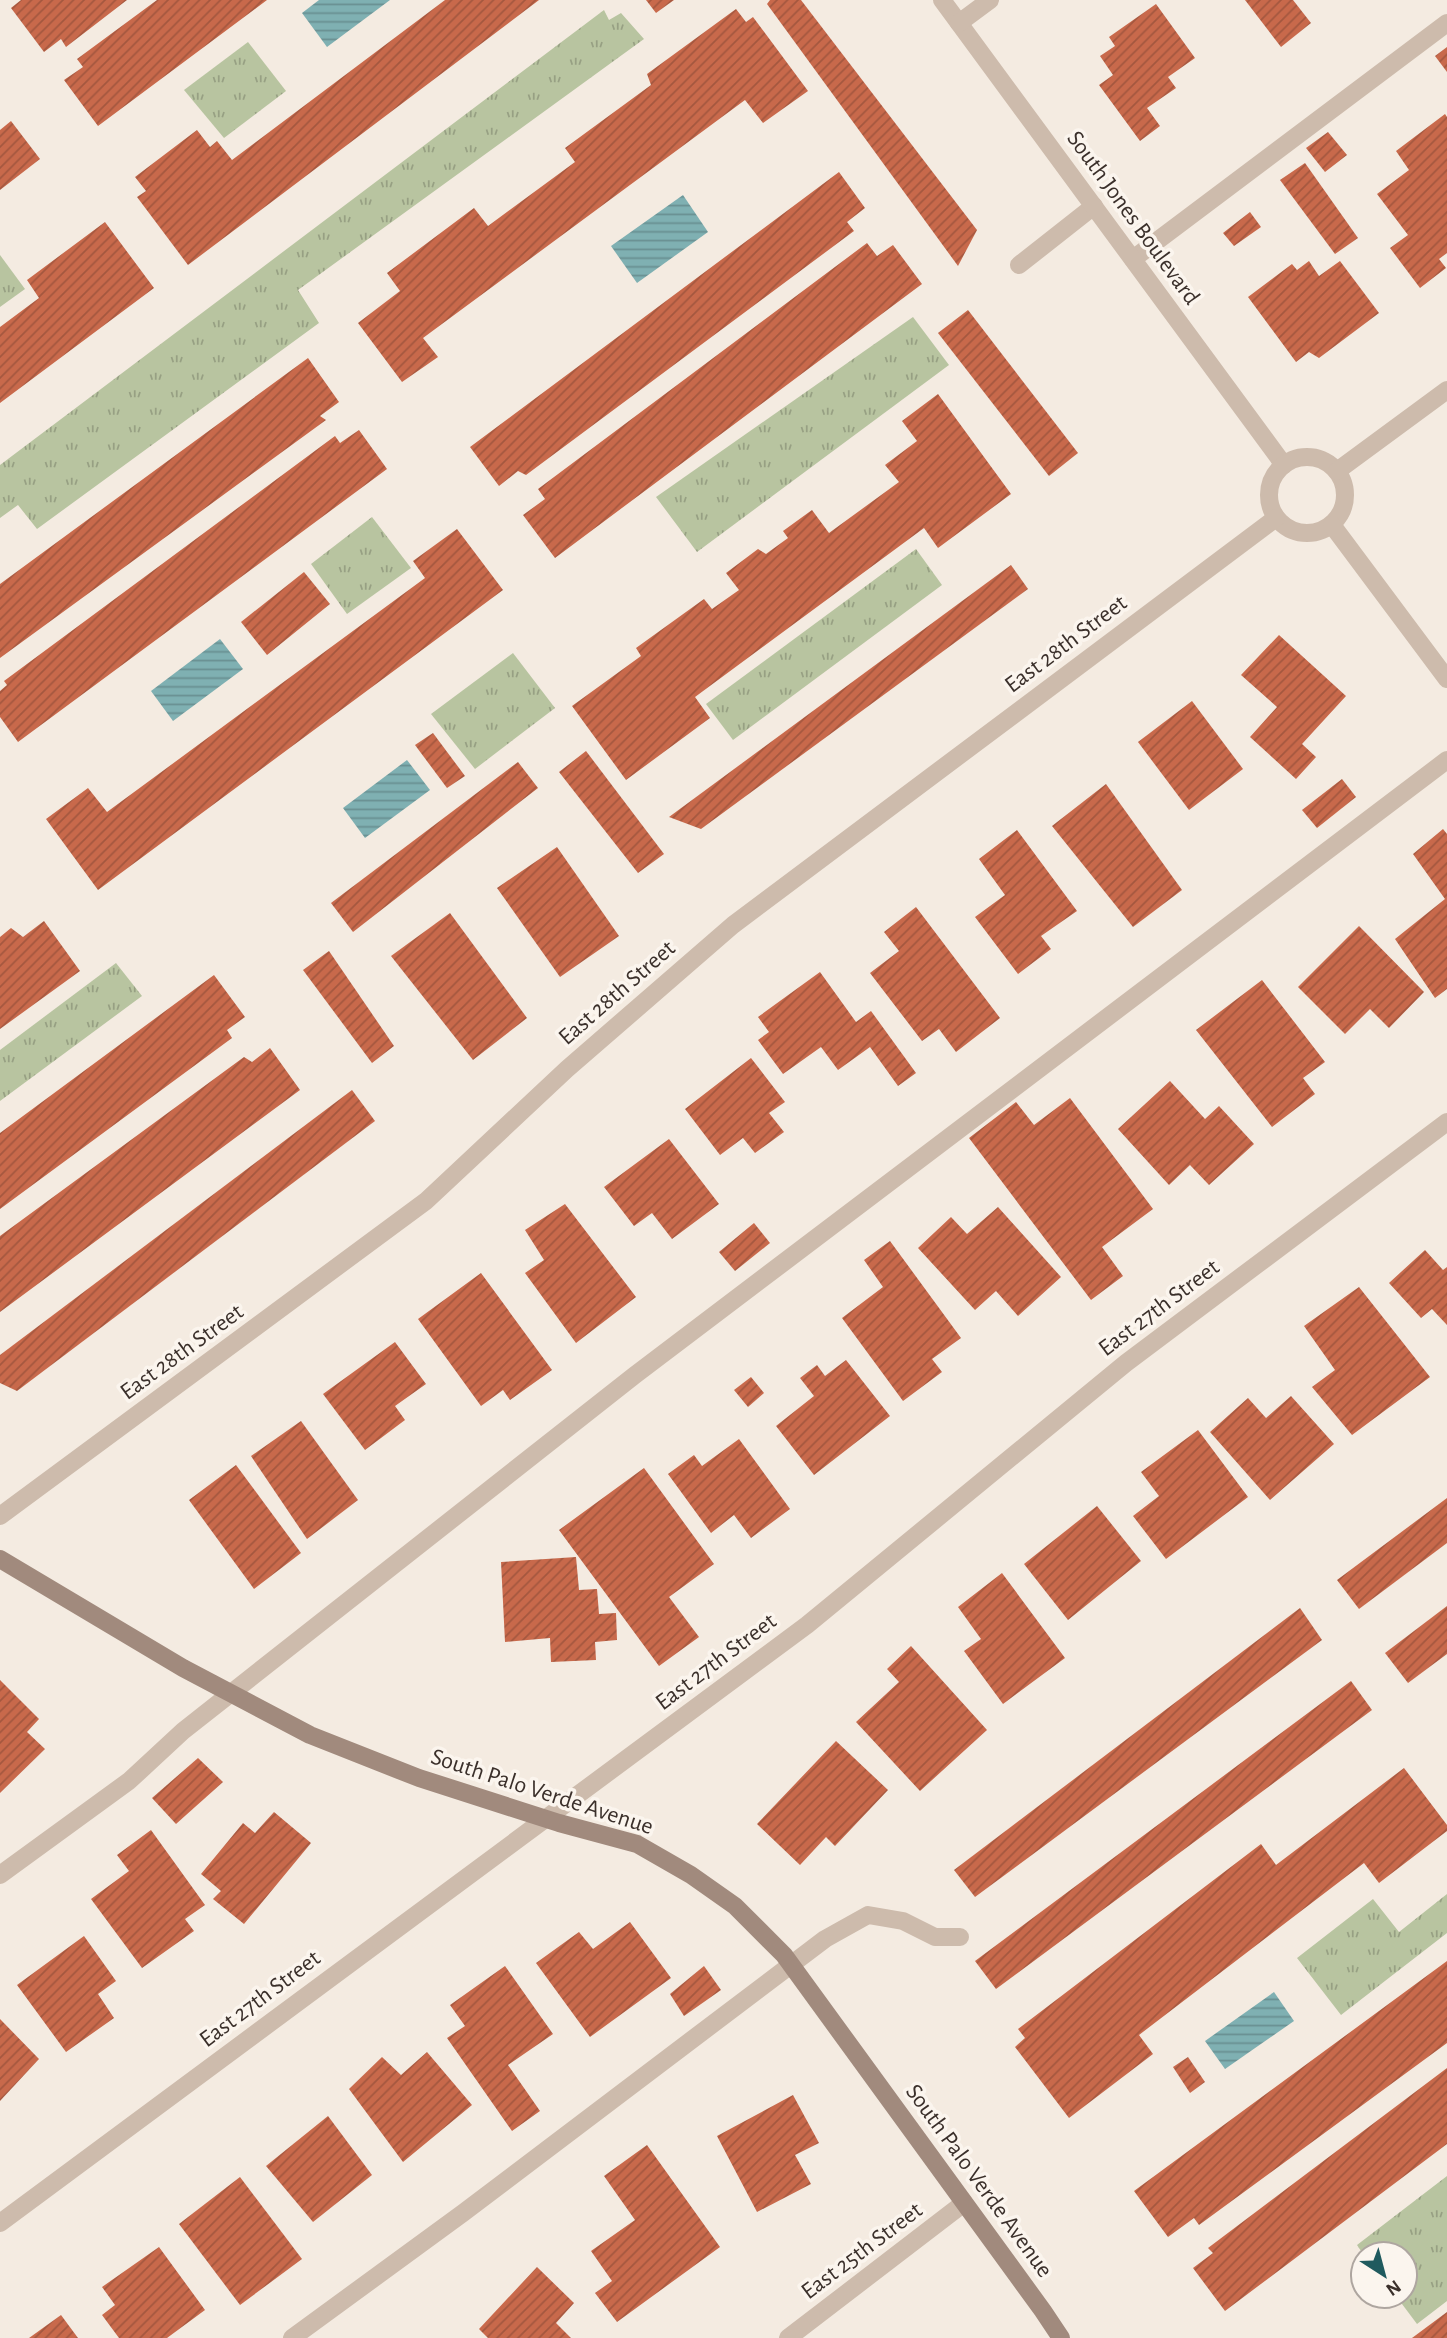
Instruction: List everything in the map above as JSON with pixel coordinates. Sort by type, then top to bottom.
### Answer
[{"type":"street","name":"South Jones Boulevard","points":[[942,0],[1284,465]]},
{"type":"street","points":[[959,23],[990,0]]},
{"type":"street","points":[[1133,259],[1447,23]]},
{"type":"street","points":[[1019,265],[1094,206]]},
{"type":"street","points":[[1337,471],[1447,390]]},
{"type":"street","points":[[1318,458],[1337,471],[1346,494],[1340,516],[1332,525],[1309,534],[1296,532],[1276,518],[1269,496],[1271,484],[1284,465],[1295,459],[1318,458]]},
{"type":"street","name":"East 28th Street","points":[[0,1516],[426,1201],[567,1069],[733,925],[1276,518]]},
{"type":"street","points":[[1332,525],[1447,679]]},
{"type":"street","points":[[0,1875],[129,1781],[183,1731],[635,1375],[1447,760]]},
{"type":"street","name":"East 27th Street","points":[[0,2223],[807,1625],[1126,1363],[1447,1122]]},
{"type":"street","name":"South Palo Verde Avenue","points":[[0,1559],[230,1694],[310,1735],[419,1778],[637,1844],[691,1875],[735,1906],[792,1965],[1061,2338]]},
{"type":"street","points":[[292,2338],[463,2213],[825,1939],[869,1915],[903,1921],[935,1937],[960,1937]]},
{"type":"street","name":"East 25th Street","points":[[788,2338],[964,2203]]},
{"type":"green space","points":[[604,10],[609,20],[621,13],[644,39],[298,290],[319,323],[37,529],[18,505],[0,518],[0,465]]},
{"type":"green space","points":[[248,42],[286,91],[224,138],[184,90]]},
{"type":"green space","points":[[0,255],[25,289],[0,307]]},
{"type":"green space","points":[[913,317],[949,365],[697,552],[656,497]]},
{"type":"green space","points":[[372,517],[411,568],[347,614],[311,564]]},
{"type":"green space","points":[[916,549],[942,585],[733,740],[706,704]]},
{"type":"green space","points":[[513,653],[555,708],[475,769],[431,714]]},
{"type":"green space","points":[[116,963],[142,996],[0,1101],[0,1050]]},
{"type":"green space","points":[[1447,1894],[1447,1933],[1341,2015],[1297,1958],[1373,1899],[1399,1932]]},
{"type":"green space","points":[[1447,2176],[1447,2301],[1417,2324],[1406,2310],[1419,2310],[1419,2240],[1364,2240]]},
{"type":"water","points":[[319,0],[390,0],[327,47],[302,13]]},
{"type":"water","points":[[683,195],[708,232],[637,283],[611,246]]},
{"type":"water","points":[[220,639],[243,669],[173,721],[151,691]]},
{"type":"water","points":[[407,760],[430,790],[365,838],[343,808]]},
{"type":"water","points":[[1274,1992],[1294,2021],[1225,2069],[1205,2041]]},
{"type":"building","points":[[21,0],[127,0],[66,47],[61,39],[44,52],[11,8]]},
{"type":"building","points":[[157,0],[267,0],[98,126],[64,80],[83,67],[77,59]]},
{"type":"building","points":[[445,0],[539,0],[188,265],[137,197],[146,191],[135,177],[197,130],[210,147],[217,141],[232,160]]},
{"type":"building","points":[[646,0],[674,0],[656,13]]},
{"type":"building","points":[[770,0],[801,0],[977,230],[958,266],[767,4]]},
{"type":"building","points":[[1245,0],[1293,0],[1311,23],[1281,47]]},
{"type":"building","points":[[1156,4],[1195,58],[1168,77],[1176,88],[1147,108],[1160,126],[1140,141],[1099,85],[1113,75],[1100,56],[1115,46],[1109,37]]},
{"type":"building","points":[[736,9],[746,22],[753,17],[808,91],[763,123],[745,100],[423,338],[438,357],[402,382],[358,323],[400,291],[387,273],[474,208],[488,226],[575,162],[565,148],[651,85],[647,74]]},
{"type":"building","points":[[1447,47],[1447,72],[1435,56]]},
{"type":"building","points":[[1445,114],[1447,253],[1439,259],[1446,268],[1420,288],[1390,248],[1408,235],[1377,194],[1409,170],[1396,151]]},
{"type":"building","points":[[11,121],[40,159],[0,190],[0,130]]},
{"type":"building","points":[[1328,132],[1347,155],[1325,172],[1306,148]]},
{"type":"building","points":[[1305,163],[1358,238],[1335,254],[1280,180]]},
{"type":"building","points":[[839,172],[865,208],[847,222],[854,231],[526,475],[518,471],[499,486],[470,447]]},
{"type":"building","points":[[1250,212],[1261,227],[1234,246],[1223,233]]},
{"type":"building","points":[[105,222],[154,288],[0,403],[0,327],[39,298],[27,280]]},
{"type":"building","points":[[867,243],[877,256],[893,245],[922,284],[555,558],[523,515],[545,499],[538,489]]},
{"type":"building","points":[[1309,261],[1319,276],[1340,261],[1379,313],[1319,358],[1309,352],[1296,362],[1248,297],[1292,264],[1297,270]]},
{"type":"building","points":[[968,310],[1078,453],[1049,476],[938,333]]},
{"type":"building","points":[[308,358],[339,402],[320,416],[326,420],[0,658],[0,584]]},
{"type":"building","points":[[938,394],[1011,494],[938,548],[924,528],[695,697],[710,718],[626,780],[572,706],[641,656],[636,648],[704,599],[712,609],[739,590],[726,573],[758,549],[766,554],[788,538],[783,531],[812,510],[829,533],[899,482],[885,465],[917,441],[902,421]]},
{"type":"building","points":[[359,430],[387,469],[18,742],[0,717],[0,691],[7,685],[4,681],[335,436],[340,443]]},
{"type":"building","points":[[457,529],[503,590],[98,890],[46,819],[88,788],[107,812],[425,578],[413,561]]},
{"type":"building","points":[[1011,565],[1028,589],[701,829],[669,817]]},
{"type":"building","points":[[304,572],[330,604],[267,655],[241,622]]},
{"type":"building","points":[[1279,635],[1346,696],[1302,744],[1316,757],[1296,779],[1250,737],[1277,707],[1241,675]]},
{"type":"building","points":[[1192,701],[1243,769],[1189,810],[1138,742]]},
{"type":"building","points":[[433,733],[465,776],[447,788],[415,745]]},
{"type":"building","points":[[586,751],[664,854],[638,873],[559,772]]},
{"type":"building","points":[[518,762],[538,788],[353,932],[331,903]]},
{"type":"building","points":[[1342,779],[1356,797],[1317,828],[1302,810]]},
{"type":"building","points":[[1106,784],[1182,890],[1133,927],[1052,826]]},
{"type":"building","points":[[1443,829],[1447,834],[1447,989],[1435,998],[1395,939],[1445,899],[1413,854]]},
{"type":"building","points":[[1017,830],[1077,911],[1041,936],[1051,949],[1018,974],[975,917],[1005,895],[979,859]]},
{"type":"building","points":[[557,847],[619,936],[560,977],[497,888]]},
{"type":"building","points":[[916,907],[1000,1018],[956,1052],[939,1029],[922,1041],[870,973],[899,951],[884,932]]},
{"type":"building","points":[[450,913],[527,1018],[473,1060],[391,956]]},
{"type":"building","points":[[44,921],[80,971],[0,1029],[0,937],[11,928],[23,937]]},
{"type":"building","points":[[1359,926],[1424,992],[1389,1028],[1370,1009],[1345,1034],[1298,987]]},
{"type":"building","points":[[329,951],[394,1046],[372,1063],[303,970]]},
{"type":"building","points":[[820,972],[856,1022],[871,1011],[916,1073],[898,1086],[870,1047],[838,1070],[821,1047],[783,1074],[758,1040],[769,1032],[758,1017]]},
{"type":"building","points":[[214,975],[245,1017],[227,1030],[232,1038],[0,1209],[0,1133]]},
{"type":"building","points":[[1262,980],[1325,1062],[1303,1078],[1315,1094],[1272,1127],[1196,1030]]},
{"type":"building","points":[[270,1048],[300,1090],[0,1312],[0,1236],[244,1057],[252,1062]]},
{"type":"building","points":[[751,1058],[785,1102],[769,1113],[784,1132],[755,1153],[743,1138],[720,1155],[685,1109]]},
{"type":"building","points":[[1170,1081],[1205,1119],[1219,1106],[1254,1144],[1209,1185],[1190,1165],[1169,1185],[1118,1129]]},
{"type":"building","points":[[352,1090],[375,1121],[17,1391],[0,1383],[0,1355]]},
{"type":"building","points":[[1070,1098],[1153,1209],[1102,1247],[1123,1276],[1091,1300],[969,1138],[1016,1102],[1034,1125]]},
{"type":"building","points":[[669,1139],[719,1204],[672,1239],[652,1213],[634,1226],[604,1187]]},
{"type":"building","points":[[565,1204],[636,1297],[576,1343],[525,1273],[544,1260],[525,1230]]},
{"type":"building","points":[[998,1207],[1061,1277],[1018,1316],[996,1291],[975,1310],[918,1248],[951,1217],[967,1234]]},
{"type":"building","points":[[754,1223],[770,1243],[735,1271],[719,1252]]},
{"type":"building","points":[[890,1241],[961,1338],[932,1359],[942,1372],[903,1401],[842,1318],[883,1287],[864,1260]]},
{"type":"building","points":[[1425,1250],[1443,1270],[1447,1267],[1447,1325],[1432,1309],[1421,1318],[1389,1283]]},
{"type":"building","points":[[481,1273],[552,1370],[510,1400],[503,1390],[481,1406],[418,1319]]},
{"type":"building","points":[[1359,1287],[1430,1377],[1352,1435],[1312,1387],[1335,1370],[1304,1326]]},
{"type":"building","points":[[395,1342],[426,1384],[395,1406],[405,1420],[365,1450],[323,1394]]},
{"type":"building","points":[[846,1360],[890,1416],[814,1475],[776,1426],[814,1396],[800,1378],[817,1365],[825,1376]]},
{"type":"building","points":[[751,1377],[764,1393],[748,1407],[734,1390]]},
{"type":"building","points":[[1291,1396],[1334,1444],[1270,1500],[1210,1432],[1248,1398],[1266,1418]]},
{"type":"building","points":[[301,1421],[358,1500],[307,1539],[251,1456]]},
{"type":"building","points":[[1198,1430],[1248,1497],[1166,1559],[1133,1516],[1159,1496],[1141,1472]]},
{"type":"building","points":[[739,1439],[790,1509],[751,1538],[734,1515],[711,1533],[668,1474],[694,1455],[702,1466]]},
{"type":"building","points":[[236,1465],[301,1553],[254,1589],[189,1500]]},
{"type":"building","points":[[644,1468],[714,1564],[669,1597],[699,1637],[659,1666],[559,1530]]},
{"type":"building","points":[[1447,1498],[1447,1543],[1359,1609],[1337,1580]]},
{"type":"building","points":[[1097,1506],[1141,1561],[1068,1620],[1024,1564]]},
{"type":"building","points":[[576,1557],[579,1590],[597,1589],[599,1614],[616,1613],[617,1640],[595,1642],[596,1660],[551,1662],[550,1638],[505,1642],[501,1562]]},
{"type":"building","points":[[1002,1573],[1065,1658],[1003,1704],[964,1651],[981,1639],[958,1607]]},
{"type":"building","points":[[1447,1606],[1447,1654],[1408,1683],[1385,1653]]},
{"type":"building","points":[[1300,1608],[1322,1640],[975,1897],[954,1870]]},
{"type":"building","points":[[911,1646],[987,1730],[920,1791],[856,1722],[899,1682],[887,1669]]},
{"type":"building","points":[[0,1680],[39,1719],[27,1732],[45,1749],[0,1793]]},
{"type":"building","points":[[1351,1681],[1372,1710],[996,1989],[975,1961]]},
{"type":"building","points":[[836,1741],[888,1790],[835,1846],[826,1837],[800,1865],[757,1824]]},
{"type":"building","points":[[198,1758],[223,1782],[176,1824],[152,1798]]},
{"type":"building","points":[[1404,1768],[1447,1825],[1447,1831],[1379,1883],[1364,1863],[1139,2035],[1153,2054],[1069,2118],[1015,2047],[1025,2038],[1018,2029],[1261,1844],[1276,1865]]},
{"type":"building","points":[[274,1812],[311,1843],[244,1924],[213,1899],[221,1891],[201,1874],[243,1823],[255,1833]]},
{"type":"building","points":[[151,1830],[205,1905],[185,1919],[194,1931],[142,1968],[91,1899],[129,1871],[117,1855]]},
{"type":"building","points":[[630,1922],[671,1978],[590,2037],[536,1963],[579,1932],[593,1949]]},
{"type":"building","points":[[84,1936],[116,1981],[98,1994],[114,2018],[66,2052],[17,1985]]},
{"type":"building","points":[[1447,1961],[1447,2043],[1199,2225],[1194,2218],[1168,2237],[1134,2191]]},
{"type":"building","points":[[505,1966],[553,2034],[508,2065],[540,2111],[512,2131],[447,2038],[465,2026],[450,2005]]},
{"type":"building","points":[[704,1966],[721,1990],[684,2016],[670,1994]]},
{"type":"building","points":[[0,2019],[39,2059],[0,2101]]},
{"type":"building","points":[[427,2052],[472,2105],[403,2162],[349,2089],[382,2057],[401,2075]]},
{"type":"building","points":[[1188,2057],[1205,2082],[1190,2093],[1173,2067]]},
{"type":"building","points":[[1447,2068],[1447,2144],[1225,2311],[1193,2268],[1213,2253],[1208,2248]]},
{"type":"building","points":[[793,2095],[819,2143],[795,2155],[811,2184],[757,2212],[717,2136]]},
{"type":"building","points":[[328,2116],[372,2175],[313,2222],[266,2166]]},
{"type":"building","points":[[647,2145],[720,2247],[617,2322],[595,2293],[612,2281],[591,2251],[635,2220],[604,2176]]},
{"type":"building","points":[[240,2177],[302,2259],[240,2305],[179,2224]]},
{"type":"building","points":[[159,2247],[205,2310],[167,2338],[119,2338],[102,2315],[115,2305],[102,2287]]},
{"type":"building","points":[[537,2267],[574,2303],[556,2323],[571,2338],[488,2338],[479,2329]]},
{"type":"building","points":[[1447,2312],[1447,2338],[1412,2338]]},
{"type":"building","points":[[61,2315],[78,2338],[29,2338]]}]
